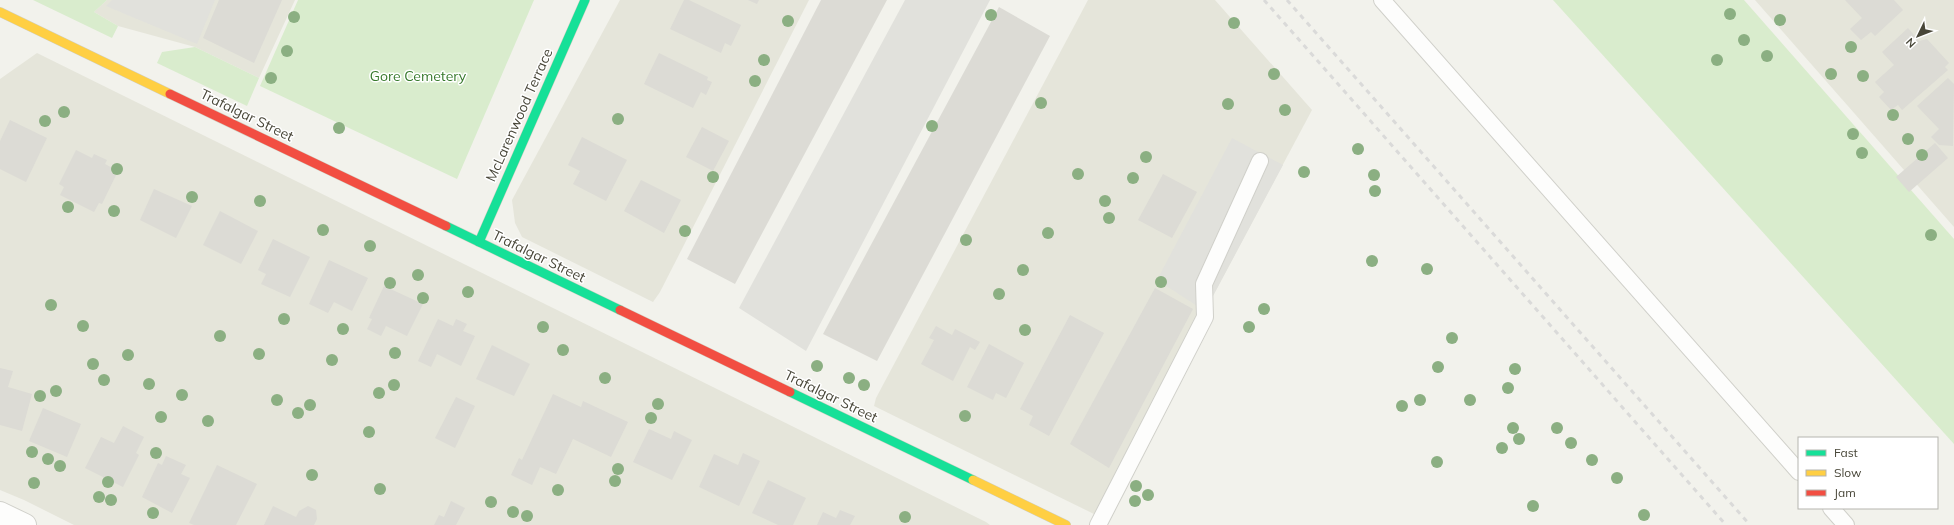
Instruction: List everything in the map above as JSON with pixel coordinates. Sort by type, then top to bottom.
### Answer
[{"type":"main road","name":"McLarenwood Terrace","points":[[479,242],[585,0]]},
{"type":"main road","name":"Trafalgar Street","points":[[0,12],[1066,525]]},
{"type":"street","points":[[0,513],[25,525]]},
{"type":"lane","points":[[1382,0],[1798,471]]},
{"type":"lane","points":[[1098,525],[1205,316],[1204,284],[1260,161]]},
{"type":"lane","points":[[1832,509],[1846,525]]},
{"type":"shaded area","points":[[107,0],[295,0],[259,78],[195,47],[118,26],[94,12]]},
{"type":"shaded area","points":[[112,0],[215,0],[197,44],[106,6]]},
{"type":"shaded area","points":[[620,0],[809,0],[660,292],[653,302],[522,237],[515,223],[512,200]]},
{"type":"shaded area","points":[[905,0],[990,0],[806,351],[739,308]]},
{"type":"shaded area","points":[[1088,0],[1215,0],[1312,110],[1096,515],[874,406],[876,398]]},
{"type":"shaded area","points":[[1755,0],[1954,0],[1954,227]]},
{"type":"shaded area","points":[[37,53],[990,525],[74,525],[24,500],[0,490],[0,79]]},
{"type":"shaded area","points":[[1232,138],[1283,165],[1205,311],[1157,280]]},
{"type":"green space","points":[[33,0],[107,0],[94,12],[118,26],[112,38]]},
{"type":"green space","name":"Gore Cemetery","points":[[298,0],[534,0],[457,179],[260,86]]},
{"type":"green space","points":[[1553,0],[1744,0],[1954,239],[1954,444]]},
{"type":"green space","points":[[195,47],[259,78],[247,106],[157,63],[162,52]]},
{"type":"building","points":[[219,0],[282,0],[254,63],[203,38]]},
{"type":"building","points":[[684,0],[689,0],[741,25],[731,46],[725,43],[721,53],[670,29]]},
{"type":"building","points":[[748,0],[759,0],[757,4]]},
{"type":"building","points":[[821,0],[887,0],[735,284],[687,259]]},
{"type":"building","points":[[1845,0],[1894,0],[1903,10],[1875,36],[1871,32],[1861,40],[1850,29],[1862,18]]},
{"type":"building","points":[[999,7],[1050,36],[877,361],[823,334]]},
{"type":"building","points":[[1908,28],[1919,41],[1927,39],[1949,63],[1945,67],[1948,70],[1902,110],[1898,105],[1891,110],[1879,97],[1884,92],[1875,82],[1894,65],[1882,52]]},
{"type":"building","points":[[659,53],[708,77],[707,80],[712,82],[706,95],[701,92],[693,108],[644,84]]},
{"type":"building","points":[[1948,78],[1954,84],[1953,146],[1939,145],[1931,137],[1939,129],[1917,106]]},
{"type":"building","points":[[10,120],[47,138],[26,182],[0,169],[0,141]]},
{"type":"building","points":[[702,127],[729,141],[713,171],[686,157]]},
{"type":"building","points":[[582,137],[627,160],[606,201],[573,184],[580,171],[568,165]]},
{"type":"building","points":[[1935,143],[1948,158],[1909,192],[1896,177]]},
{"type":"building","points":[[76,150],[92,158],[94,154],[107,160],[105,164],[118,171],[102,204],[99,203],[94,212],[60,195],[64,187],[59,184]]},
{"type":"building","points":[[1163,174],[1197,192],[1172,238],[1138,220]]},
{"type":"building","points":[[641,180],[681,200],[664,233],[624,211]]},
{"type":"building","points":[[154,189],[192,206],[176,238],[140,220]]},
{"type":"building","points":[[220,211],[258,231],[241,264],[203,245]]},
{"type":"building","points":[[273,239],[310,257],[290,297],[261,284],[266,274],[258,270]]},
{"type":"building","points":[[329,260],[368,278],[352,311],[334,302],[328,313],[309,304]]},
{"type":"building","points":[[384,286],[423,304],[407,336],[386,326],[381,336],[367,329],[372,319],[369,318]]},
{"type":"building","points":[[1155,288],[1193,309],[1109,468],[1070,444]]},
{"type":"building","points":[[1070,315],[1104,333],[1049,436],[1029,425],[1033,416],[1020,409]]},
{"type":"building","points":[[438,319],[453,326],[456,319],[467,324],[463,331],[475,336],[461,366],[437,354],[431,367],[418,361]]},
{"type":"building","points":[[936,326],[952,335],[955,329],[980,342],[975,350],[970,347],[953,381],[921,364],[934,340],[929,338]]},
{"type":"building","points":[[989,344],[1024,363],[1006,398],[996,393],[993,400],[967,387]]},
{"type":"building","points":[[492,345],[530,364],[514,396],[476,379]]},
{"type":"building","points":[[0,368],[13,371],[8,387],[32,394],[22,431],[0,425]]},
{"type":"building","points":[[553,394],[581,407],[583,401],[628,422],[611,457],[573,439],[556,474],[540,467],[532,485],[511,475],[519,458],[522,460]]},
{"type":"building","points":[[456,397],[475,406],[455,448],[435,438]]},
{"type":"building","points":[[43,408],[81,424],[67,457],[29,441]]},
{"type":"building","points":[[123,426],[144,437],[136,453],[139,455],[123,487],[85,468],[101,437],[114,443]]},
{"type":"building","points":[[649,429],[671,439],[674,431],[692,440],[672,480],[633,462]]},
{"type":"building","points":[[743,453],[760,461],[739,506],[699,487],[714,454],[738,465]]},
{"type":"building","points":[[166,456],[186,465],[181,474],[190,478],[172,513],[142,497],[158,463],[162,465]]},
{"type":"building","points":[[217,465],[257,484],[236,525],[194,525],[189,523]]},
{"type":"building","points":[[768,480],[806,498],[793,525],[778,525],[752,513]]},
{"type":"building","points":[[451,501],[465,508],[456,525],[434,525],[439,515],[444,517]]},
{"type":"building","points":[[273,506],[296,517],[299,511],[308,506],[316,510],[317,519],[314,525],[264,525]]},
{"type":"building","points":[[840,510],[855,516],[850,525],[817,525],[823,512],[836,518]]},
{"type":"railway","points":[[1264,0],[1726,525]]},
{"type":"railway","points":[[1287,0],[1750,525]]},
{"type":"traffic: fast","points":[[479,242],[585,0]]},
{"type":"traffic: fast","points":[[446,226],[620,310]]},
{"type":"traffic: fast","points":[[790,392],[973,480]]},
{"type":"traffic: slow","points":[[0,12],[170,94]]},
{"type":"traffic: slow","points":[[973,480],[1066,525]]},
{"type":"traffic: jam","points":[[170,94],[446,226]]},
{"type":"traffic: jam","points":[[620,310],[790,392]]}]
